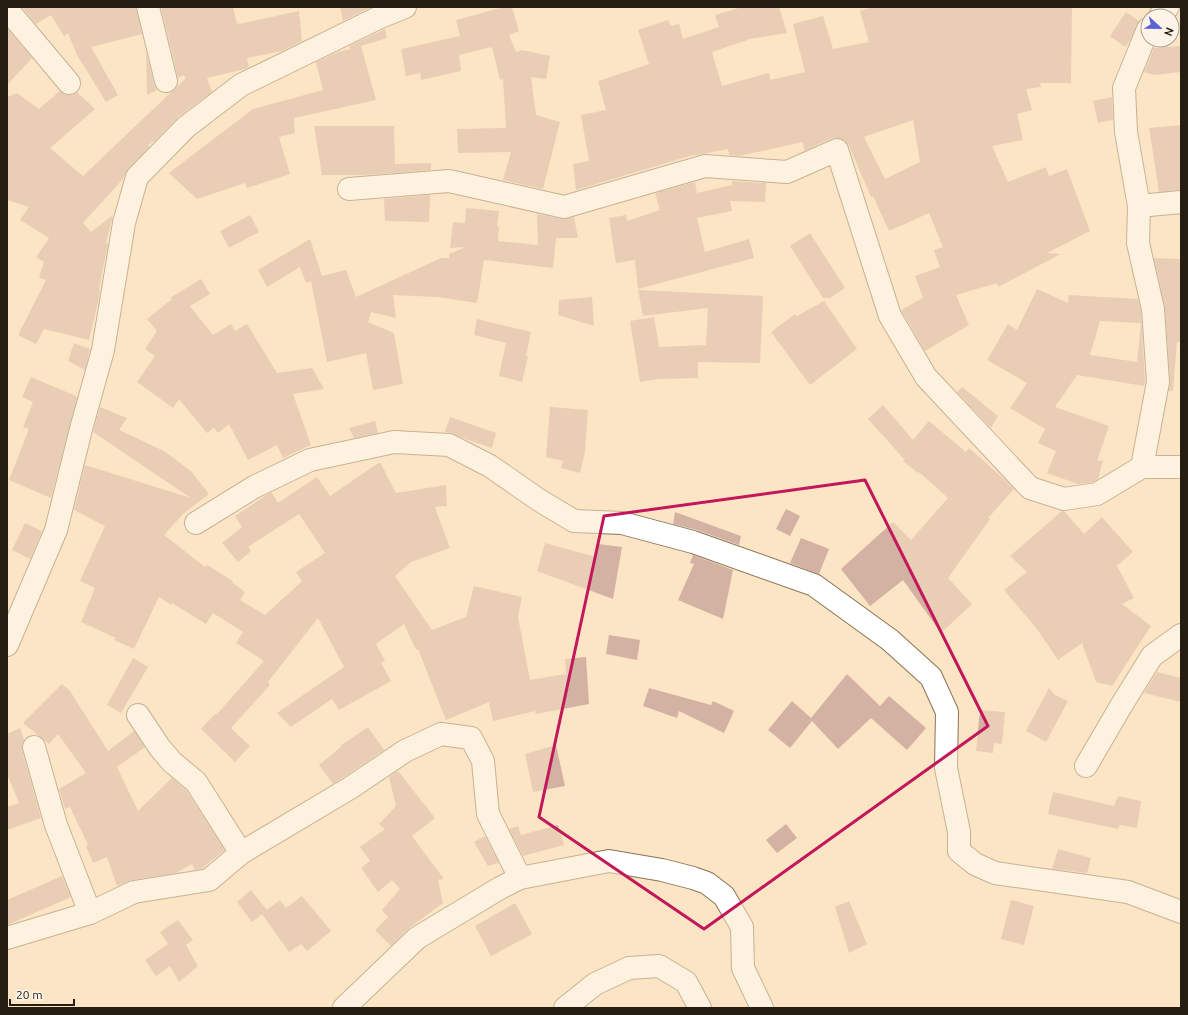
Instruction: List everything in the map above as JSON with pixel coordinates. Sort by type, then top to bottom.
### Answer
[{"type":"street","points":[[148,7],[166,81]]},
{"type":"street","points":[[7,645],[56,530],[81,429],[103,350],[124,223],[137,176],[186,128],[241,85],[378,18],[405,7]]},
{"type":"street","points":[[7,9],[69,83]]},
{"type":"street","points":[[1141,48],[1124,88],[1126,132],[1138,206],[1138,243],[1153,309],[1158,382],[1142,467]]},
{"type":"street","points":[[349,189],[449,181],[564,208],[705,166],[787,172],[837,150],[890,316],[926,377],[1030,488],[1064,498],[1097,494],[1142,467],[1181,467]]},
{"type":"street","points":[[1138,206],[1181,202]]},
{"type":"street","points":[[196,523],[254,488],[310,460],[394,442],[449,445],[490,466],[539,500],[574,521],[622,523],[693,542],[814,585],[890,640],[931,677],[947,712],[946,768],[959,832],[959,851],[975,864],[995,873],[1128,892],[1181,912]]},
{"type":"street","points":[[1086,766],[1152,656],[1181,635]]},
{"type":"street","points":[[138,715],[160,748],[172,762],[196,782],[241,853]]},
{"type":"street","points":[[7,938],[90,913],[134,892],[209,880],[241,853],[350,788],[405,751],[441,734],[471,738],[483,761],[488,814],[520,878]]},
{"type":"street","points":[[34,747],[56,825],[90,913]]},
{"type":"street","points":[[344,1008],[417,938],[500,888],[520,878],[609,861],[662,870],[693,878],[706,884],[724,896],[742,927],[743,968],[762,1008]]},
{"type":"street","points":[[565,1008],[595,984],[629,968],[659,966],[686,982],[700,1008]]},
{"type":"highlighted area","points":[[865,480],[988,726],[704,929],[539,817],[604,516]]},
{"type":"building","points":[[22,7],[136,7],[142,34],[91,47],[118,95],[106,102],[77,55],[68,33],[64,36],[51,15],[36,24]]},
{"type":"building","points":[[161,7],[233,7],[237,24],[299,11],[302,41],[282,51],[247,58],[249,67],[245,69],[207,78],[212,92],[178,117],[155,141],[148,145],[149,147],[128,169],[123,179],[83,223],[91,232],[113,215],[106,243],[108,244],[99,289],[98,302],[89,340],[44,329],[36,344],[18,335],[46,280],[39,278],[44,262],[36,257],[49,238],[20,220],[29,207],[7,200],[7,97],[17,93],[39,109],[60,91],[65,95],[71,95],[77,92],[95,109],[50,148],[83,176],[186,78],[183,75],[178,78]]},
{"type":"building","points":[[340,7],[372,7],[343,21]]},
{"type":"building","points":[[504,7],[512,7],[519,31],[509,35],[516,52],[522,50],[550,56],[546,79],[531,77],[536,115],[560,122],[543,189],[503,180],[511,152],[458,153],[457,129],[506,128],[503,79],[500,80],[492,47],[459,55],[461,71],[421,80],[420,73],[406,76],[401,49],[460,36],[456,20]]},
{"type":"building","points":[[742,7],[779,7],[787,33],[750,39],[712,52],[722,86],[768,73],[770,74],[770,80],[805,72],[793,24],[823,16],[833,49],[869,42],[860,11],[872,7],[1072,7],[1071,83],[1040,83],[1041,87],[1026,89],[1032,110],[1017,114],[1023,140],[992,146],[1008,182],[1046,167],[1049,176],[1067,169],[1090,231],[1047,253],[1061,254],[998,287],[997,283],[956,295],[969,325],[925,351],[901,310],[923,298],[915,276],[940,267],[934,250],[943,247],[929,213],[889,231],[873,196],[871,197],[845,140],[832,138],[804,151],[803,142],[739,156],[729,155],[728,149],[690,156],[576,190],[573,164],[589,161],[581,115],[606,110],[598,81],[649,64],[638,30],[668,20],[671,26],[679,24],[683,39],[719,27],[715,15]],"holes":[[[913,120],[920,162],[885,179],[864,137]]]},
{"type":"building","points":[[1126,12],[1139,21],[1130,41],[1125,47],[1110,36]]},
{"type":"building","points":[[7,28],[32,58],[7,85]]},
{"type":"building","points":[[385,29],[387,38],[361,46],[376,100],[294,118],[295,133],[279,137],[290,174],[247,188],[245,183],[197,199],[169,173],[253,109],[323,90],[316,62],[338,52],[350,49],[349,46]]},
{"type":"building","points":[[1180,46],[1181,72],[1154,75],[1144,72],[1154,48],[1180,48]]},
{"type":"building","points":[[146,51],[154,84],[157,90],[147,95]]},
{"type":"building","points":[[1112,97],[1113,120],[1098,123],[1093,101]]},
{"type":"building","points":[[1181,125],[1181,190],[1159,192],[1149,128]]},
{"type":"building","points":[[314,126],[394,126],[395,164],[431,163],[431,170],[366,175],[322,175]]},
{"type":"building","points":[[732,181],[766,183],[765,202],[730,201],[732,211],[697,218],[705,252],[749,239],[754,258],[638,289],[635,260],[616,263],[609,218],[626,215],[627,221],[660,210],[655,193],[695,182],[697,193],[732,185]]},
{"type":"building","points":[[430,195],[429,222],[385,221],[384,199]]},
{"type":"building","points":[[466,208],[499,211],[497,227],[499,227],[498,241],[538,245],[537,214],[562,219],[574,217],[578,238],[556,238],[553,268],[484,260],[477,303],[438,297],[393,295],[396,318],[371,312],[368,322],[394,333],[403,384],[373,390],[366,353],[327,362],[311,281],[306,283],[300,267],[267,287],[258,270],[310,239],[322,276],[346,270],[356,297],[441,258],[449,258],[449,254],[466,247],[450,248],[453,222],[465,223]]},
{"type":"building","points":[[250,215],[259,232],[229,248],[220,231]]},
{"type":"building","points":[[810,233],[845,288],[830,298],[823,298],[790,246]]},
{"type":"building","points":[[1154,258],[1181,259],[1181,342],[1177,342],[1173,391],[1169,391],[1170,381],[1165,308]]},
{"type":"building","points":[[201,279],[210,294],[190,306],[213,335],[231,324],[235,331],[247,324],[277,373],[312,368],[324,389],[293,394],[311,445],[283,458],[277,445],[248,460],[229,424],[218,433],[214,428],[207,433],[179,399],[173,408],[137,382],[155,356],[145,349],[157,331],[147,319],[172,299],[170,298]]},
{"type":"building","points":[[1037,289],[1068,303],[1069,295],[1138,299],[1141,311],[1144,386],[1077,375],[1055,407],[1109,426],[1097,461],[1103,460],[1098,479],[1093,482],[1078,484],[1047,473],[1056,451],[1038,443],[1045,429],[1010,408],[1027,383],[987,360],[1008,324],[1017,330]],"holes":[[[1100,321],[1141,323],[1137,362],[1090,355]]]},
{"type":"building","points":[[638,290],[763,296],[760,363],[698,362],[698,378],[658,379],[640,382],[630,321],[654,317],[659,347],[706,345],[708,308],[643,316]]},
{"type":"building","points":[[592,297],[594,326],[558,315],[559,300]]},
{"type":"building","points":[[824,301],[857,349],[810,385],[771,332],[795,314],[797,316]]},
{"type":"building","points":[[477,319],[531,332],[526,356],[528,357],[522,382],[499,376],[506,343],[474,335]]},
{"type":"building","points":[[74,343],[90,349],[85,370],[68,361]]},
{"type":"building","points":[[31,377],[76,396],[77,398],[51,498],[9,480],[29,429],[23,427],[33,402],[22,397]]},
{"type":"building","points":[[962,387],[998,416],[991,428],[957,392]]},
{"type":"building","points":[[883,405],[913,440],[929,421],[966,452],[969,448],[1014,489],[988,518],[990,519],[948,578],[972,604],[941,633],[903,580],[870,606],[841,569],[893,522],[911,540],[948,498],[919,472],[918,473],[903,461],[905,460],[868,419]]},
{"type":"building","points":[[100,407],[127,418],[119,430],[164,451],[191,471],[209,494],[183,514],[164,535],[205,567],[207,565],[233,581],[232,582],[245,592],[240,600],[265,615],[302,581],[296,572],[325,553],[299,514],[248,547],[251,551],[238,562],[222,543],[242,527],[235,516],[271,492],[278,503],[317,477],[330,496],[380,462],[396,493],[446,485],[447,506],[435,507],[450,548],[411,562],[395,576],[432,630],[466,617],[474,586],[522,597],[518,617],[530,680],[566,674],[565,659],[586,657],[589,704],[536,714],[535,711],[493,721],[489,702],[446,720],[418,649],[416,650],[404,624],[376,644],[385,661],[381,663],[391,681],[339,710],[332,699],[291,727],[277,713],[344,667],[318,618],[268,682],[270,685],[231,728],[250,746],[235,762],[201,729],[215,714],[216,715],[264,661],[236,643],[243,632],[213,613],[206,624],[172,603],[171,605],[159,597],[134,649],[114,640],[116,638],[81,622],[95,588],[80,581],[105,526],[74,510],[85,465],[191,498],[93,432]]},
{"type":"building","points":[[550,407],[588,410],[585,452],[580,473],[561,468],[563,461],[546,457]]},
{"type":"building","points":[[450,417],[496,433],[492,448],[445,432]]},
{"type":"building","points":[[375,421],[378,433],[354,438],[349,428]]},
{"type":"building","points":[[786,509],[800,516],[790,536],[776,529]]},
{"type":"building","points":[[1062,511],[1064,511],[1084,534],[1102,517],[1133,552],[1117,566],[1134,598],[1122,604],[1151,626],[1112,686],[1096,682],[1082,643],[1058,660],[1037,629],[1004,590],[1027,572],[1010,556]]},
{"type":"building","points":[[675,512],[741,536],[739,545],[697,530],[673,524]]},
{"type":"building","points":[[25,523],[42,531],[30,559],[12,550]]},
{"type":"building","points":[[801,538],[829,549],[819,574],[790,563]]},
{"type":"building","points":[[545,543],[596,557],[598,544],[622,547],[613,599],[537,571]]},
{"type":"building","points":[[693,555],[733,570],[723,619],[678,600],[694,564],[690,563]]},
{"type":"building","points":[[609,635],[640,640],[637,660],[606,654]]},
{"type":"building","points":[[133,658],[148,667],[121,713],[107,705]]},
{"type":"building","points":[[1157,672],[1181,678],[1181,702],[1144,693]]},
{"type":"building","points":[[847,674],[880,706],[889,696],[926,728],[907,750],[871,718],[838,749],[812,721],[790,748],[768,730],[792,701],[811,718]]},
{"type":"building","points":[[62,684],[70,691],[108,751],[134,731],[145,747],[117,767],[138,811],[172,778],[186,790],[225,850],[201,869],[195,870],[192,864],[176,873],[132,880],[117,886],[107,857],[93,863],[86,846],[88,845],[70,807],[65,809],[59,789],[86,773],[58,734],[49,744],[23,723]]},
{"type":"building","points":[[649,688],[711,705],[713,701],[734,711],[724,733],[679,711],[677,718],[643,706]]},
{"type":"building","points":[[1049,688],[1055,695],[1068,701],[1046,742],[1026,731]]},
{"type":"building","points":[[980,710],[1005,712],[1002,744],[994,743],[993,753],[976,751]]},
{"type":"building","points":[[368,727],[384,750],[333,784],[319,765],[341,747],[340,746]]},
{"type":"building","points":[[20,728],[24,740],[22,750],[41,818],[7,830],[7,807],[19,803],[7,774],[7,734]]},
{"type":"building","points":[[556,745],[565,786],[533,792],[525,754]]},
{"type":"building","points":[[398,771],[435,818],[412,836],[444,879],[438,880],[443,903],[408,929],[391,946],[375,930],[388,917],[382,910],[400,889],[392,880],[378,892],[361,868],[370,861],[360,847],[385,829],[379,824],[396,806],[389,777]]},
{"type":"building","points":[[1053,792],[1114,806],[1118,796],[1141,801],[1137,828],[1120,825],[1118,829],[1048,814]]},
{"type":"building","points":[[786,824],[797,838],[777,853],[766,840]]},
{"type":"building","points":[[558,825],[564,845],[523,856],[509,829],[518,826],[521,835]]},
{"type":"building","points":[[485,836],[499,863],[488,866],[474,842]]},
{"type":"building","points":[[1058,849],[1091,858],[1087,873],[1052,869]]},
{"type":"building","points":[[62,876],[71,897],[7,925],[7,900]]},
{"type":"building","points":[[251,890],[267,910],[280,900],[286,908],[302,896],[331,931],[307,951],[301,944],[289,952],[262,914],[252,922],[237,902]]},
{"type":"building","points":[[1011,900],[1034,906],[1024,945],[1001,939]]},
{"type":"building","points":[[849,901],[867,944],[849,953],[835,907]]},
{"type":"building","points":[[515,903],[532,934],[491,956],[475,926]]},
{"type":"building","points":[[178,920],[193,940],[186,945],[198,966],[179,982],[170,966],[156,976],[145,960],[168,944],[160,932]]}]
